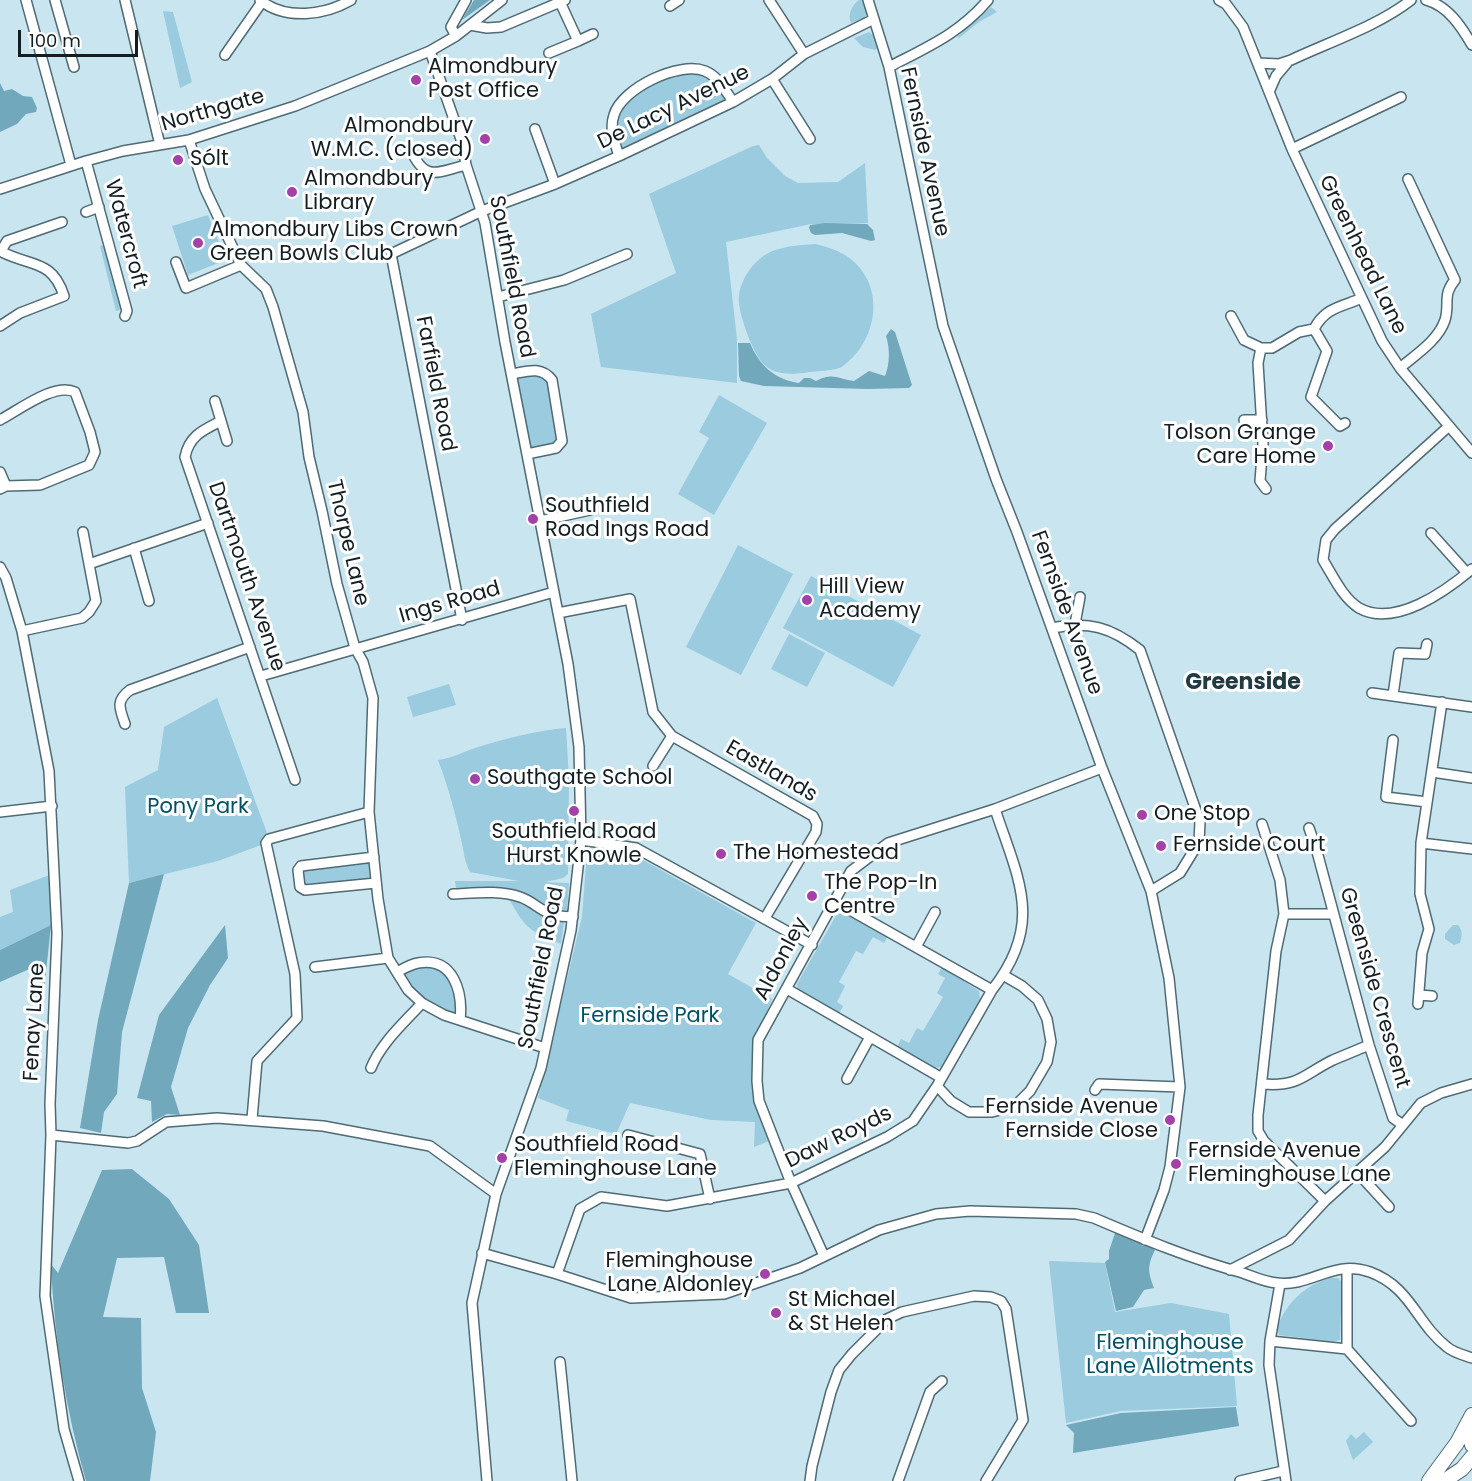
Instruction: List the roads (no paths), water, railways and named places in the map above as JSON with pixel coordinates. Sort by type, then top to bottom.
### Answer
[{"type":"highway","points":[[1439,1479],[1471,1438],[1472,1416]]},
{"type":"highway","points":[[1439,1479],[1472,1416]]},
{"type":"highway","points":[[1439,1479],[1472,1457]]},
{"type":"highway","points":[[1439,1479],[1468,1481]]},
{"type":"street","points":[[26,0],[71,165]]},
{"type":"street","points":[[55,0],[75,67]]},
{"type":"street","points":[[125,0],[160,145]]},
{"type":"street","points":[[225,55],[261,1],[279,10],[317,13],[337,8],[351,0]]},
{"type":"street","points":[[456,36],[451,27],[466,0]]},
{"type":"street","name":"Northgate","points":[[0,189],[71,165],[123,151],[189,140],[296,106],[430,51],[456,36],[502,0]]},
{"type":"street","points":[[670,6],[679,0]]},
{"type":"street","points":[[769,0],[804,54]]},
{"type":"street","name":"Fernside Avenue","points":[[868,0],[889,67],[943,326],[1102,768],[1151,891],[1168,978],[1180,1087],[1170,1167],[1145,1240]]},
{"type":"street","points":[[889,67],[949,36],[988,0]]},
{"type":"street","points":[[1258,63],[1278,64],[1291,60],[1383,18],[1411,0]]},
{"type":"street","points":[[1426,0],[1442,7],[1451,15],[1472,45]]},
{"type":"street","points":[[470,25],[487,28],[501,27],[563,1],[578,41]]},
{"type":"street","name":"Greenhead Lane","points":[[1224,1],[1243,27],[1292,149],[1360,299],[1382,341],[1400,368],[1472,453]]},
{"type":"street","name":"De Lacy Avenue","points":[[482,211],[555,184],[733,102],[772,79],[804,54],[874,19]]},
{"type":"street","points":[[549,53],[593,34]]},
{"type":"street","name":"Southfield Road","points":[[430,51],[462,142],[466,165],[485,223],[568,664],[579,747],[581,840],[573,917],[541,1068],[496,1194],[471,1311],[487,1481]]},
{"type":"street","points":[[1269,92],[1276,76],[1291,60]]},
{"type":"street","points":[[619,156],[612,129],[614,113],[625,98],[653,79],[684,69],[703,70],[717,78],[733,102]]},
{"type":"street","points":[[772,79],[810,139]]},
{"type":"street","points":[[1292,149],[1401,97]]},
{"type":"street","points":[[535,129],[555,184]]},
{"type":"street","name":"Thorpe Lane","points":[[189,140],[205,189],[241,265],[266,289],[273,307],[303,412],[309,457],[337,584],[355,648],[363,662],[374,698],[369,812],[376,883],[388,958],[408,990],[422,1003],[444,1015],[545,1048]]},
{"type":"street","points":[[411,148],[416,162],[425,171],[436,173],[466,165]]},
{"type":"street","name":"Watercroft","points":[[86,161],[127,311],[125,316]]},
{"type":"street","points":[[1400,368],[1426,346],[1441,328],[1446,318],[1446,296],[1455,280],[1408,179]]},
{"type":"street","points":[[86,212],[99,207]]},
{"type":"street","name":"Farfield Road","points":[[462,620],[391,254],[482,211]]},
{"type":"street","points":[[0,326],[20,313],[64,296],[57,280],[45,267],[12,258],[0,251],[7,241],[62,222]]},
{"type":"street","points":[[498,297],[564,280],[627,254]]},
{"type":"street","points":[[176,262],[186,288],[241,265]]},
{"type":"street","points":[[1314,329],[1320,317],[1326,312],[1360,299]]},
{"type":"street","points":[[1231,316],[1244,340],[1261,348],[1272,348],[1299,332],[1314,329]]},
{"type":"street","points":[[1314,329],[1327,351],[1311,397],[1340,426],[1345,423]]},
{"type":"street","points":[[1261,348],[1258,363],[1263,444],[1260,481],[1266,489]]},
{"type":"street","name":"Southfield Road","points":[[512,374],[538,369],[552,380],[562,441],[556,447],[527,454]]},
{"type":"street","points":[[0,420],[52,391],[68,388],[75,392],[95,452],[89,465],[40,485],[3,487],[0,472]]},
{"type":"street","points":[[215,401],[227,441]]},
{"type":"street","points":[[1244,420],[1262,420]]},
{"type":"street","name":"Dartmouth Avenue","points":[[221,421],[196,435],[187,448],[185,457],[295,780]]},
{"type":"street","points":[[1431,533],[1470,571],[1441,593],[1397,612],[1376,614],[1359,607],[1344,594],[1323,560],[1326,540],[1335,529],[1448,427]]},
{"type":"street","points":[[540,521],[590,510]]},
{"type":"street","points":[[89,564],[208,523]]},
{"type":"street","points":[[22,630],[82,618],[96,601],[83,532]]},
{"type":"street","points":[[134,548],[149,601]]},
{"type":"street","name":"Fenay Lane","points":[[0,567],[6,578],[22,630],[49,771],[57,934],[45,1296],[64,1430],[79,1481]]},
{"type":"street","name":"Ings Road","points":[[261,676],[554,592]]},
{"type":"street","name":"Fernside Avenue","points":[[1075,624],[1080,597]]},
{"type":"street","name":"Eastlands","points":[[558,613],[630,599],[653,712],[672,735],[813,816],[818,824],[816,832],[765,918]]},
{"type":"street","points":[[1052,628],[1075,624],[1105,629],[1122,636],[1140,650],[1200,822],[1199,842],[1180,873],[1151,891]]},
{"type":"street","points":[[1393,696],[1399,653],[1425,654],[1427,644]]},
{"type":"street","points":[[125,724],[118,705],[120,699],[130,690],[250,647]]},
{"type":"street","points":[[1372,693],[1472,707]]},
{"type":"street","points":[[1432,996],[1418,999],[1422,954],[1429,930],[1420,894],[1421,843],[1442,702]]},
{"type":"street","points":[[653,766],[672,735]]},
{"type":"street","points":[[1393,740],[1386,797],[1427,802]]},
{"type":"street","name":"Aldonley","points":[[824,1257],[791,1183],[759,1101],[758,1040],[851,871],[888,843],[995,809],[1102,768]]},
{"type":"street","points":[[1432,772],[1472,778]]},
{"type":"street","points":[[0,813],[52,806]]},
{"type":"street","name":"Daw Royds","points":[[557,1274],[580,1209],[601,1197],[667,1206],[791,1183],[887,1137],[913,1121],[1003,975],[1022,934],[1023,892],[995,809]]},
{"type":"street","points":[[252,1119],[257,1061],[297,1018],[295,974],[266,843],[269,838],[369,812]]},
{"type":"street","points":[[1262,824],[1280,880],[1284,914],[1276,951],[1258,1131],[1264,1141],[1325,1201]]},
{"type":"street","name":"Greenside Crescent","points":[[1309,828],[1369,1045],[1393,1118],[1403,1125]]},
{"type":"street","points":[[581,840],[636,848],[812,945]]},
{"type":"street","points":[[1421,843],[1472,849]]},
{"type":"street","points":[[374,857],[301,866],[298,870],[300,887],[305,890],[376,883]]},
{"type":"street","points":[[453,894],[507,894],[534,903],[543,911],[555,916],[573,917]]},
{"type":"street","points":[[834,901],[992,990]]},
{"type":"street","points":[[916,947],[935,912]]},
{"type":"street","points":[[1284,914],[1332,914]]},
{"type":"street","points":[[315,967],[388,958]]},
{"type":"street","points":[[397,972],[416,963],[426,962],[445,969],[453,976],[461,995],[460,1020]]},
{"type":"street","points":[[788,989],[870,1037],[939,1082],[951,1101],[969,1112],[992,1112],[1015,1106],[1030,1091],[1047,1062],[1051,1042],[1047,1019],[1038,1000],[1022,986],[1003,975]]},
{"type":"street","points":[[371,1068],[382,1047],[422,1003]]},
{"type":"street","points":[[847,1079],[870,1037]]},
{"type":"street","points":[[1263,1084],[1281,1086],[1289,1084],[1332,1061],[1369,1045]]},
{"type":"street","points":[[1095,1090],[1099,1084],[1180,1087]]},
{"type":"street","points":[[1230,1270],[1289,1240],[1325,1201],[1385,1147],[1421,1103],[1441,1093],[1472,1084]]},
{"type":"street","points":[[51,1135],[128,1143],[137,1141],[166,1122],[217,1118],[323,1126],[430,1146],[496,1194]]},
{"type":"street","points":[[628,1135],[700,1154],[710,1199]]},
{"type":"street","points":[[1357,1172],[1389,1207]]},
{"type":"street","points":[[482,1253],[631,1298],[724,1294],[800,1268],[879,1230],[936,1214],[970,1211],[1076,1214],[1094,1218],[1200,1261],[1280,1284],[1304,1280],[1333,1269],[1369,1272],[1395,1286],[1407,1298],[1434,1335],[1449,1348],[1472,1358]]},
{"type":"street","points":[[1347,1269],[1347,1349],[1411,1421]]},
{"type":"street","points":[[1280,1284],[1270,1341],[1269,1365],[1286,1481]]},
{"type":"street","points":[[810,1481],[831,1392],[839,1370],[852,1354],[887,1319],[902,1311],[974,1296],[991,1297],[1001,1301],[1006,1309],[1023,1420],[986,1481]]},
{"type":"street","points":[[1270,1341],[1347,1349]]},
{"type":"street","points":[[560,1362],[572,1481]]},
{"type":"street","points":[[898,1481],[930,1392],[942,1381]]},
{"type":"street","points":[[1240,1481],[1283,1471]]},
{"type":"place","name":"Almondbury Post Office","points":[[416,80]]},
{"type":"place","name":"Almondbury W.M.C. (closed)","points":[[485,139]]},
{"type":"place","name":"Sólt","points":[[178,160]]},
{"type":"place","name":"Almondbury Library","points":[[292,192]]},
{"type":"place","name":"Almondbury Libs Crown Green Bowls Club","points":[[198,243]]},
{"type":"place","name":"Tolson Grange Care Home","points":[[1328,446]]},
{"type":"place","name":"Southfield Road Ings Road","points":[[533,519]]},
{"type":"place","name":"Hill View Academy","points":[[807,600]]},
{"type":"place","name":"Southgate School","points":[[475,779]]},
{"type":"place","name":"Southfield Road Hurst Knowle","points":[[574,811]]},
{"type":"place","name":"One Stop","points":[[1142,815]]},
{"type":"place","name":"Fernside Court","points":[[1161,846]]},
{"type":"place","name":"The Homestead","points":[[721,854]]},
{"type":"place","name":"The Pop-In Centre","points":[[812,896]]},
{"type":"place","name":"Fernside Avenue Fernside Close","points":[[1170,1120]]},
{"type":"place","name":"Southfield Road Fleminghouse Lane","points":[[502,1158]]},
{"type":"place","name":"Fernside Avenue Fleminghouse Lane","points":[[1176,1164]]},
{"type":"place","name":"Fleminghouse Lane Aldonley","points":[[765,1274]]},
{"type":"place","name":"St Michael & St Helen","points":[[776,1313]]},
{"type":"district","name":"Greenside","points":[[1243,683]]},
{"type":"park label","name":"Pony Park","points":[[198,808]]},
{"type":"park label","name":"Fernside Park","points":[[650,1017]]},
{"type":"park label","name":"Fleminghouse Lane Allotments","points":[[1170,1356]]}]
